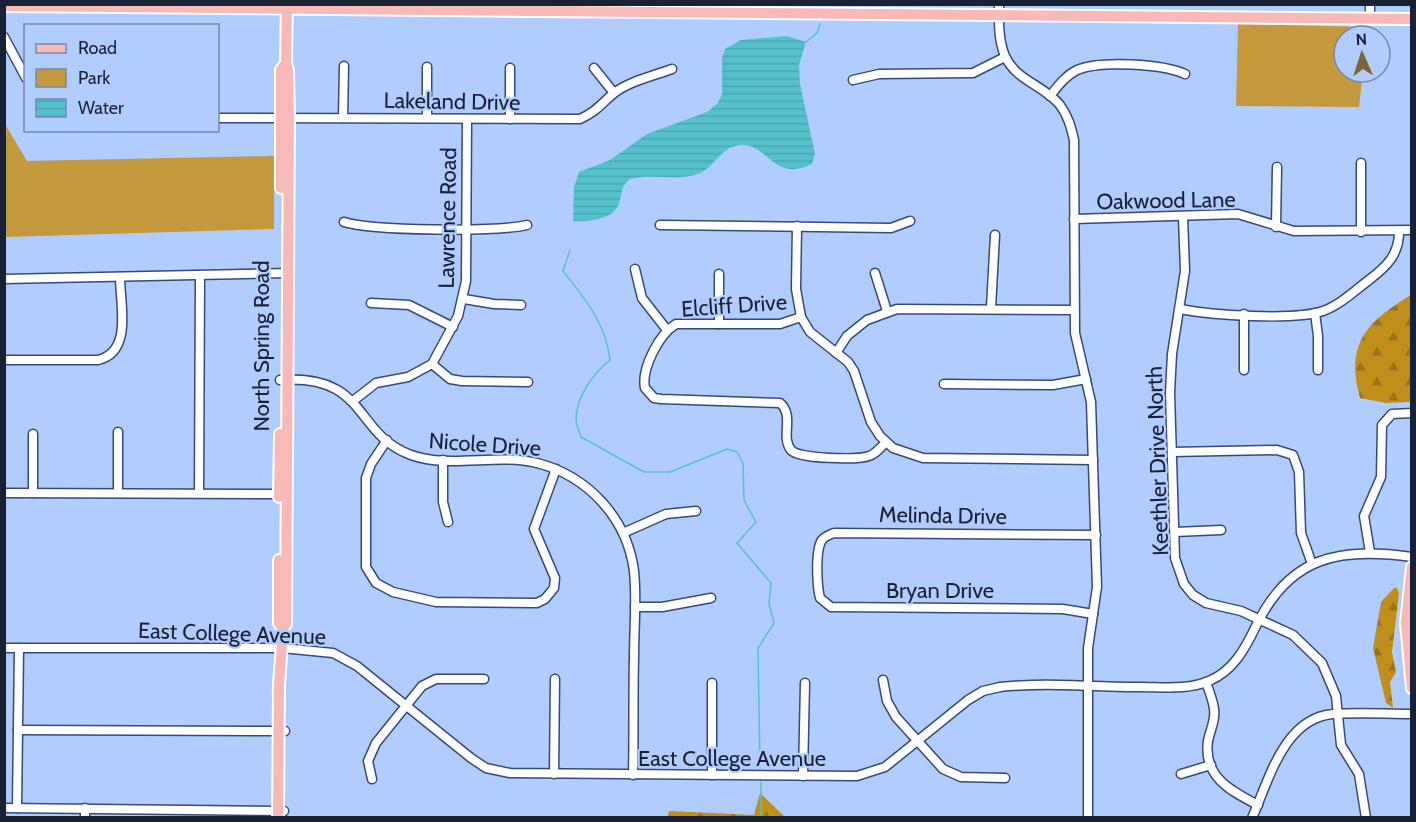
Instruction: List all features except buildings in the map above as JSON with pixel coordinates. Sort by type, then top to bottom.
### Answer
[{"type":"main road","points":[[4,6],[999,9],[1412,18]]},
{"type":"main road","name":"North Spring Road","points":[[281,814],[281,731],[284,682],[281,676],[283,629],[286,624],[283,379],[287,6]]},
{"type":"main road","points":[[1412,567],[1406,623],[1412,688]]},
{"type":"street","points":[[1370,4],[1370,18]]},
{"type":"street","points":[[999,9],[999,36],[1005,57],[1016,73],[1050,96],[1067,116],[1074,140],[1074,310],[1077,343],[1091,402],[1096,535],[1097,586],[1089,641],[1088,818]]},
{"type":"street","points":[[4,37],[24,74]]},
{"type":"street","points":[[853,80],[879,74],[972,73],[1005,57]]},
{"type":"street","points":[[344,66],[344,118]]},
{"type":"street","points":[[427,67],[427,118]]},
{"type":"street","points":[[1050,96],[1066,77],[1085,67],[1159,67],[1185,74]]},
{"type":"street","points":[[510,68],[510,119]]},
{"type":"street","points":[[594,68],[614,93]]},
{"type":"street","name":"Lakeland Drive","points":[[219,118],[580,119],[600,109],[614,93],[672,69]]},
{"type":"street","name":"Lawrence Road","points":[[432,364],[453,327],[464,299],[467,119]]},
{"type":"street","points":[[1361,163],[1361,231]]},
{"type":"street","points":[[1276,167],[1276,227]]},
{"type":"street","name":"Oakwood Lane","points":[[1074,219],[1238,214],[1294,231],[1399,232],[1412,230]]},
{"type":"street","name":"Keethler Drive North","points":[[1183,217],[1185,271],[1171,364],[1175,558],[1184,584],[1193,595],[1206,603],[1241,611],[1293,635],[1314,653],[1330,679],[1338,714],[1341,745],[1359,774],[1366,818]]},
{"type":"street","points":[[660,225],[891,228],[910,221]]},
{"type":"street","points":[[344,222],[377,227],[511,228],[527,225]]},
{"type":"street","points":[[797,226],[796,289],[801,317],[810,332],[854,371],[872,422],[893,448],[923,458],[1093,460]]},
{"type":"street","points":[[1180,309],[1244,314],[1315,313],[1336,305],[1384,268],[1395,254],[1399,232]]},
{"type":"street","points":[[991,308],[995,235]]},
{"type":"street","points":[[635,269],[642,298],[667,330]]},
{"type":"street","points":[[4,279],[284,273]]},
{"type":"street","points":[[875,273],[887,311]]},
{"type":"street","points":[[719,274],[719,324]]},
{"type":"street","points":[[199,493],[201,276]]},
{"type":"street","points":[[4,360],[98,360],[108,357],[120,343],[120,277]]},
{"type":"street","points":[[464,299],[494,304],[521,305]]},
{"type":"street","points":[[371,303],[409,304],[453,327]]},
{"type":"street","points":[[836,353],[848,336],[867,320],[887,311],[917,308],[1074,310]]},
{"type":"street","points":[[1315,313],[1318,370]]},
{"type":"street","points":[[1244,314],[1244,370]]},
{"type":"street","name":"Elcliff Drive","points":[[801,317],[780,324],[681,324],[667,330],[645,373],[645,388],[654,398],[780,403],[788,415],[789,448],[794,453],[809,457],[869,456],[886,442]]},
{"type":"street","points":[[353,401],[376,383],[408,377],[432,364],[450,379],[528,382]]},
{"type":"street","name":"Nicole Drive","points":[[283,379],[308,379],[327,384],[353,401],[387,440],[409,454],[443,460],[522,460],[556,469],[590,489],[613,515],[623,533],[634,571],[633,775]]},
{"type":"street","points":[[944,384],[1053,385],[1086,379]]},
{"type":"street","points":[[1370,552],[1365,516],[1381,477],[1382,425],[1392,414],[1412,413]]},
{"type":"street","points":[[118,432],[118,494]]},
{"type":"street","points":[[33,434],[33,493]]},
{"type":"street","points":[[387,440],[371,464],[366,478],[366,567],[376,583],[393,592],[436,602],[529,604],[545,599],[554,588],[555,578],[534,529],[556,469]]},
{"type":"street","points":[[1172,452],[1277,450],[1293,455],[1299,472],[1301,533],[1312,564]]},
{"type":"street","points":[[443,460],[443,502],[448,522]]},
{"type":"street","points":[[4,493],[283,494]]},
{"type":"street","points":[[623,533],[666,514],[696,511]]},
{"type":"street","points":[[1175,532],[1221,530]]},
{"type":"street","name":"Melinda Drive","points":[[818,569],[820,543],[824,537],[834,532],[1096,535]]},
{"type":"street","name":"East College Avenue","points":[[4,648],[317,650],[346,658],[486,768],[510,773],[857,776],[885,767],[968,700],[983,691],[1007,686],[1175,687],[1206,682],[1230,668],[1245,648],[1259,619],[1282,585],[1312,564],[1337,554],[1370,552],[1412,557]]},
{"type":"street","name":"Bryan Drive","points":[[818,569],[820,598],[831,607],[1063,609],[1093,614]]},
{"type":"street","points":[[634,607],[662,607],[711,598]]},
{"type":"street","points":[[17,808],[19,648]]},
{"type":"street","points":[[372,779],[368,761],[376,743],[422,686],[430,681],[444,678],[484,679]]},
{"type":"street","points":[[554,774],[555,680]]},
{"type":"street","points":[[883,680],[887,701],[933,760],[961,777],[1005,778]]},
{"type":"street","points":[[1206,682],[1215,710],[1208,742],[1211,765],[1221,784],[1258,805]]},
{"type":"street","points":[[712,683],[712,775]]},
{"type":"street","points":[[803,776],[805,683]]},
{"type":"street","points":[[1252,818],[1286,745],[1293,734],[1312,720],[1338,714],[1412,714]]},
{"type":"street","points":[[18,730],[281,731]]},
{"type":"street","points":[[1181,774],[1211,765]]},
{"type":"street","points":[[4,808],[85,813],[281,814]]},
{"type":"green space","points":[[1238,24],[1332,26],[1332,84],[1362,84],[1359,107],[1236,106]]},
{"type":"green space","points":[[5,124],[27,161],[274,156],[274,229],[5,237]]},
{"type":"green space","points":[[1411,295],[1411,402],[1386,403],[1360,398],[1355,363],[1363,336],[1382,315]]},
{"type":"green space","points":[[1394,588],[1397,588],[1399,593],[1392,652],[1396,672],[1390,682],[1393,708],[1386,703],[1373,648],[1381,602]]},
{"type":"green space","points":[[760,793],[785,817],[668,817],[669,811],[754,815]]},
{"type":"water","points":[[787,36],[806,42],[799,65],[800,84],[815,154],[812,164],[799,169],[788,169],[750,146],[734,146],[723,152],[706,170],[692,176],[630,179],[624,185],[617,208],[609,215],[597,219],[573,221],[574,187],[579,172],[610,160],[647,134],[707,112],[717,104],[722,95],[722,58],[725,49],[741,40]]},
{"type":"waterway","points":[[806,42],[817,33],[820,24]]},
{"type":"waterway","points":[[570,250],[563,271],[599,323],[610,360],[592,378],[579,401],[576,418],[581,437],[644,472],[670,472],[727,449],[737,452],[743,463],[744,500],[756,522],[737,543],[771,583],[769,604],[774,623],[758,648],[760,768]]},
{"type":"waterway","points":[[761,782],[761,818]]}]
